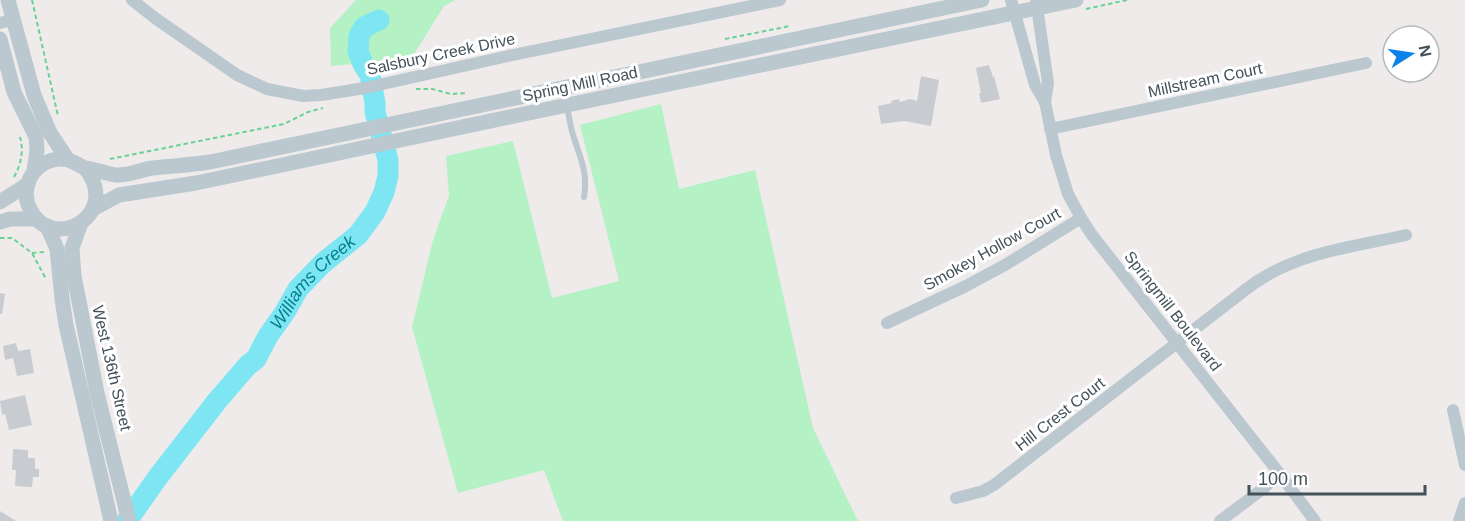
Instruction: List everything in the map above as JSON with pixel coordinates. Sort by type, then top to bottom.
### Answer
[{"type":"street","points":[[9,0],[7,21],[42,116],[68,160]]},
{"type":"street","name":"Salsbury Creek Drive","points":[[132,0],[237,75],[267,89],[303,96],[365,88],[780,0]]},
{"type":"street","name":"Spring Mill Road","points":[[85,168],[120,175],[152,168],[200,164],[982,0]]},
{"type":"street","name":"Spring Mill Road","points":[[93,209],[119,195],[196,183],[567,105],[1013,6],[1077,0]]},
{"type":"street","name":"Springmill Boulevard","points":[[1037,3],[1048,83],[1045,102],[1068,194],[1092,235],[1315,521]]},
{"type":"street","name":"Springmill Boulevard","points":[[1013,6],[1035,85],[1045,102]]},
{"type":"street","points":[[0,39],[14,92],[36,137],[37,150],[25,178],[27,203],[57,249],[66,325],[111,519]]},
{"type":"street","name":"Millstream Court","points":[[1050,129],[1366,63]]},
{"type":"street","points":[[0,202],[41,165],[59,159],[80,164],[92,177],[96,187],[93,209],[88,217],[73,227],[55,229],[42,223],[10,219],[0,222]]},
{"type":"street","name":"Smokey Hollow Court","points":[[887,323],[1005,265],[1081,218]]},
{"type":"street","name":"West 136th Street","points":[[81,223],[72,248],[74,276],[97,393],[129,521]]},
{"type":"street","name":"Hill Crest Court","points":[[956,498],[983,491],[993,485],[1261,279],[1279,269],[1333,251],[1406,235]]},
{"type":"street","points":[[1453,410],[1465,465]]},
{"type":"street","points":[[1220,521],[1264,488],[1279,473]]},
{"type":"street","points":[[1459,521],[1465,503]]},
{"type":"lane","points":[[567,105],[570,127],[584,166],[586,185],[584,197]]},
{"type":"path","points":[[32,0],[60,124]]},
{"type":"path","points":[[717,41],[793,26]]},
{"type":"path","points":[[414,89],[432,89],[451,94],[477,91]]},
{"type":"path","points":[[104,159],[115,159],[285,124],[308,112],[328,106]]},
{"type":"path","points":[[22,146],[20,165],[25,178]]},
{"type":"path","points":[[0,238],[12,238],[32,253],[51,251]]},
{"type":"green space","points":[[356,0],[455,0],[444,6],[411,59],[331,66],[330,28]]},
{"type":"green space","points":[[661,104],[679,189],[755,170],[813,428],[858,521],[563,521],[544,470],[458,493],[412,327],[433,240],[449,196],[446,156],[513,141],[552,298],[619,281],[580,125]]},
{"type":"building","points":[[989,65],[1000,99],[981,103],[976,68]]},
{"type":"building","points":[[921,76],[939,80],[931,126],[904,121],[881,124],[878,106],[899,99],[900,102],[910,99],[917,101]]},
{"type":"building","points":[[0,293],[5,294],[2,314],[0,314]]},
{"type":"building","points":[[16,343],[18,351],[30,349],[34,373],[17,376],[13,358],[5,360],[3,346]]},
{"type":"building","points":[[25,395],[32,425],[9,430],[5,414],[2,415],[0,401]]},
{"type":"building","points":[[13,449],[28,450],[28,458],[35,458],[35,469],[39,469],[39,477],[33,477],[32,487],[15,486],[16,470],[12,470]]},
{"type":"building","points":[[0,511],[16,521],[0,521]]},
{"type":"waterway","name":"Williams Creek","points":[[127,521],[217,401],[256,359],[298,289],[323,263],[358,235],[375,212],[384,192],[388,176],[388,160],[375,112],[370,75],[358,51],[359,36],[364,27],[379,20]]}]
